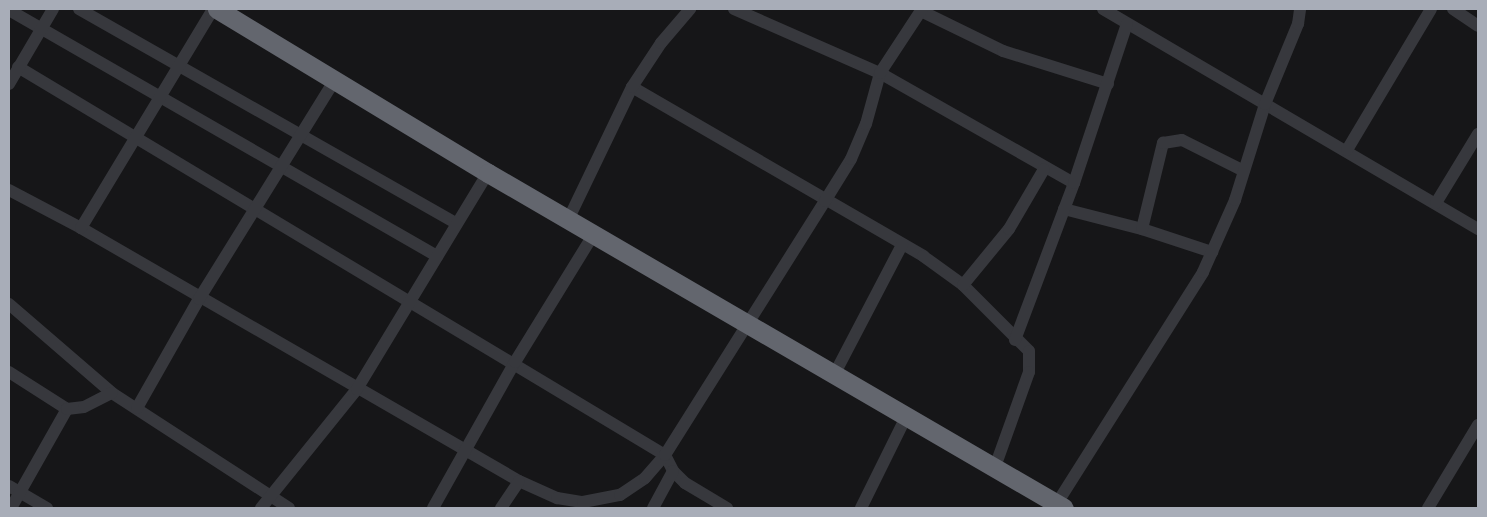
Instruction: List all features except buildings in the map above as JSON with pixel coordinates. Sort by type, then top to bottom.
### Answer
[{"type":"highway","points":[[215,9],[336,78],[488,173],[995,468],[1058,507]]},
{"type":"street","points":[[9,84],[53,9]]},
{"type":"street","points":[[79,9],[456,223]]},
{"type":"street","points":[[80,228],[137,138],[177,64],[215,9]]},
{"type":"street","points":[[568,220],[632,87],[661,43],[690,9]]},
{"type":"street","points":[[734,9],[880,73],[1044,169],[1074,183]]},
{"type":"street","points":[[1103,9],[1478,228]]},
{"type":"street","points":[[1058,507],[1203,272],[1244,171],[1265,104],[1298,24],[1300,9]]},
{"type":"street","points":[[1347,150],[1431,9]]},
{"type":"street","points":[[1453,9],[1478,26]]},
{"type":"street","points":[[9,10],[436,256]]},
{"type":"street","points":[[10,195],[80,228],[199,299],[518,481],[557,498],[583,502],[620,495],[645,478],[665,455],[851,159],[866,124],[880,73],[921,10],[1003,50],[1108,84]]},
{"type":"street","points":[[1015,340],[1074,183],[1127,24]]},
{"type":"street","points":[[18,68],[515,362],[665,455],[673,471],[685,483],[727,508]]},
{"type":"street","points":[[137,408],[199,299],[336,78]]},
{"type":"street","points":[[632,87],[902,245],[962,285],[1015,340],[1029,351],[1029,372],[995,468]]},
{"type":"street","points":[[1436,203],[1478,134]]},
{"type":"street","points":[[1142,229],[1163,143],[1182,140],[1244,171]]},
{"type":"street","points":[[962,285],[1009,229],[1044,169]]},
{"type":"street","points":[[261,508],[269,495],[356,389],[488,173]]},
{"type":"street","points":[[1064,209],[1142,229],[1212,252]]},
{"type":"street","points":[[433,508],[515,362],[593,234]]},
{"type":"street","points":[[834,375],[902,245]]},
{"type":"street","points":[[9,304],[112,393],[289,508]]},
{"type":"street","points":[[9,372],[67,409],[84,407],[112,393]]},
{"type":"street","points":[[11,508],[67,409]]},
{"type":"street","points":[[861,508],[906,417]]},
{"type":"street","points":[[1428,508],[1478,425]]},
{"type":"street","points":[[653,508],[673,471]]},
{"type":"street","points":[[501,508],[518,481]]},
{"type":"street","points":[[9,486],[47,508]]}]
